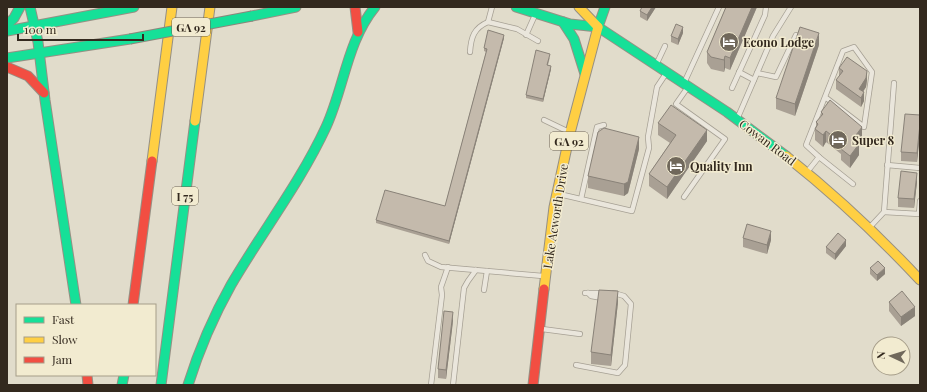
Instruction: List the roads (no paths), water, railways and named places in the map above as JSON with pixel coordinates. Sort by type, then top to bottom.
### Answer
[{"type":"main road","points":[[7,25],[14,18],[20,7]]},
{"type":"main road","points":[[30,7],[36,26],[41,53],[44,93],[76,304]]},
{"type":"main road","points":[[7,31],[134,7]]},
{"type":"main road","points":[[133,304],[172,7]]},
{"type":"main road","name":"I 75","points":[[161,385],[210,7]]},
{"type":"main road","name":"GA 92","points":[[7,58],[130,38],[296,7]]},
{"type":"main road","points":[[355,7],[358,32]]},
{"type":"main road","points":[[188,385],[203,342],[219,307],[318,146],[339,96],[358,32],[375,7]]},
{"type":"main road","points":[[516,7],[562,22],[598,27]]},
{"type":"main road","points":[[579,7],[598,27]]},
{"type":"main road","name":"Lake Acworth Drive","points":[[533,385],[545,276],[557,194],[570,133],[598,27],[605,7]]},
{"type":"main road","points":[[562,22],[571,32],[577,46],[585,75]]},
{"type":"main road","name":"Cowan Road","points":[[598,27],[657,64],[738,119],[807,172],[870,227],[920,280]]},
{"type":"main road","points":[[7,67],[17,69],[31,77],[44,93]]},
{"type":"lane","points":[[470,52],[471,41],[475,30],[488,22],[492,7]]},
{"type":"lane","points":[[672,109],[686,84],[718,7]]},
{"type":"lane","points":[[732,88],[766,15],[766,7]]},
{"type":"lane","points":[[738,119],[773,36],[791,7]]},
{"type":"lane","points":[[526,35],[536,13]]},
{"type":"lane","points":[[488,22],[518,29],[538,41]]},
{"type":"lane","points":[[757,73],[776,77],[796,35]]},
{"type":"lane","points":[[657,64],[665,46]]},
{"type":"lane","points":[[825,97],[864,127],[872,72],[854,48],[843,51],[806,144],[819,157],[853,184]]},
{"type":"lane","points":[[557,194],[632,211],[649,148],[648,137],[657,86],[668,72]]},
{"type":"lane","points":[[739,72],[754,80]]},
{"type":"lane","points":[[870,227],[884,212],[894,83]]},
{"type":"lane","points":[[676,104],[725,139],[684,198]]},
{"type":"lane","points":[[690,120],[694,116]]},
{"type":"lane","points":[[544,120],[570,133]]},
{"type":"lane","points":[[580,200],[597,127],[604,125]]},
{"type":"lane","points":[[807,172],[819,157]]},
{"type":"lane","points":[[888,165],[920,168]]},
{"type":"lane","points":[[884,212],[919,214],[920,201]]},
{"type":"lane","points":[[425,255],[428,261],[441,267],[545,276]]},
{"type":"lane","points":[[430,385],[442,295],[441,287],[448,267]]},
{"type":"lane","points":[[452,385],[464,288],[476,270]]},
{"type":"lane","points":[[484,290],[486,271]]},
{"type":"lane","points":[[576,365],[618,373],[625,365],[631,304],[624,296],[614,292],[586,293],[591,296],[605,298]]},
{"type":"lane","points":[[612,298],[619,295]]},
{"type":"lane","points":[[539,329],[580,334]]},
{"type":"place","name":"Econo Lodge","points":[[729,42]]},
{"type":"place","name":"Super 8","points":[[838,140]]},
{"type":"place","name":"Quality Inn","points":[[676,166]]}]
